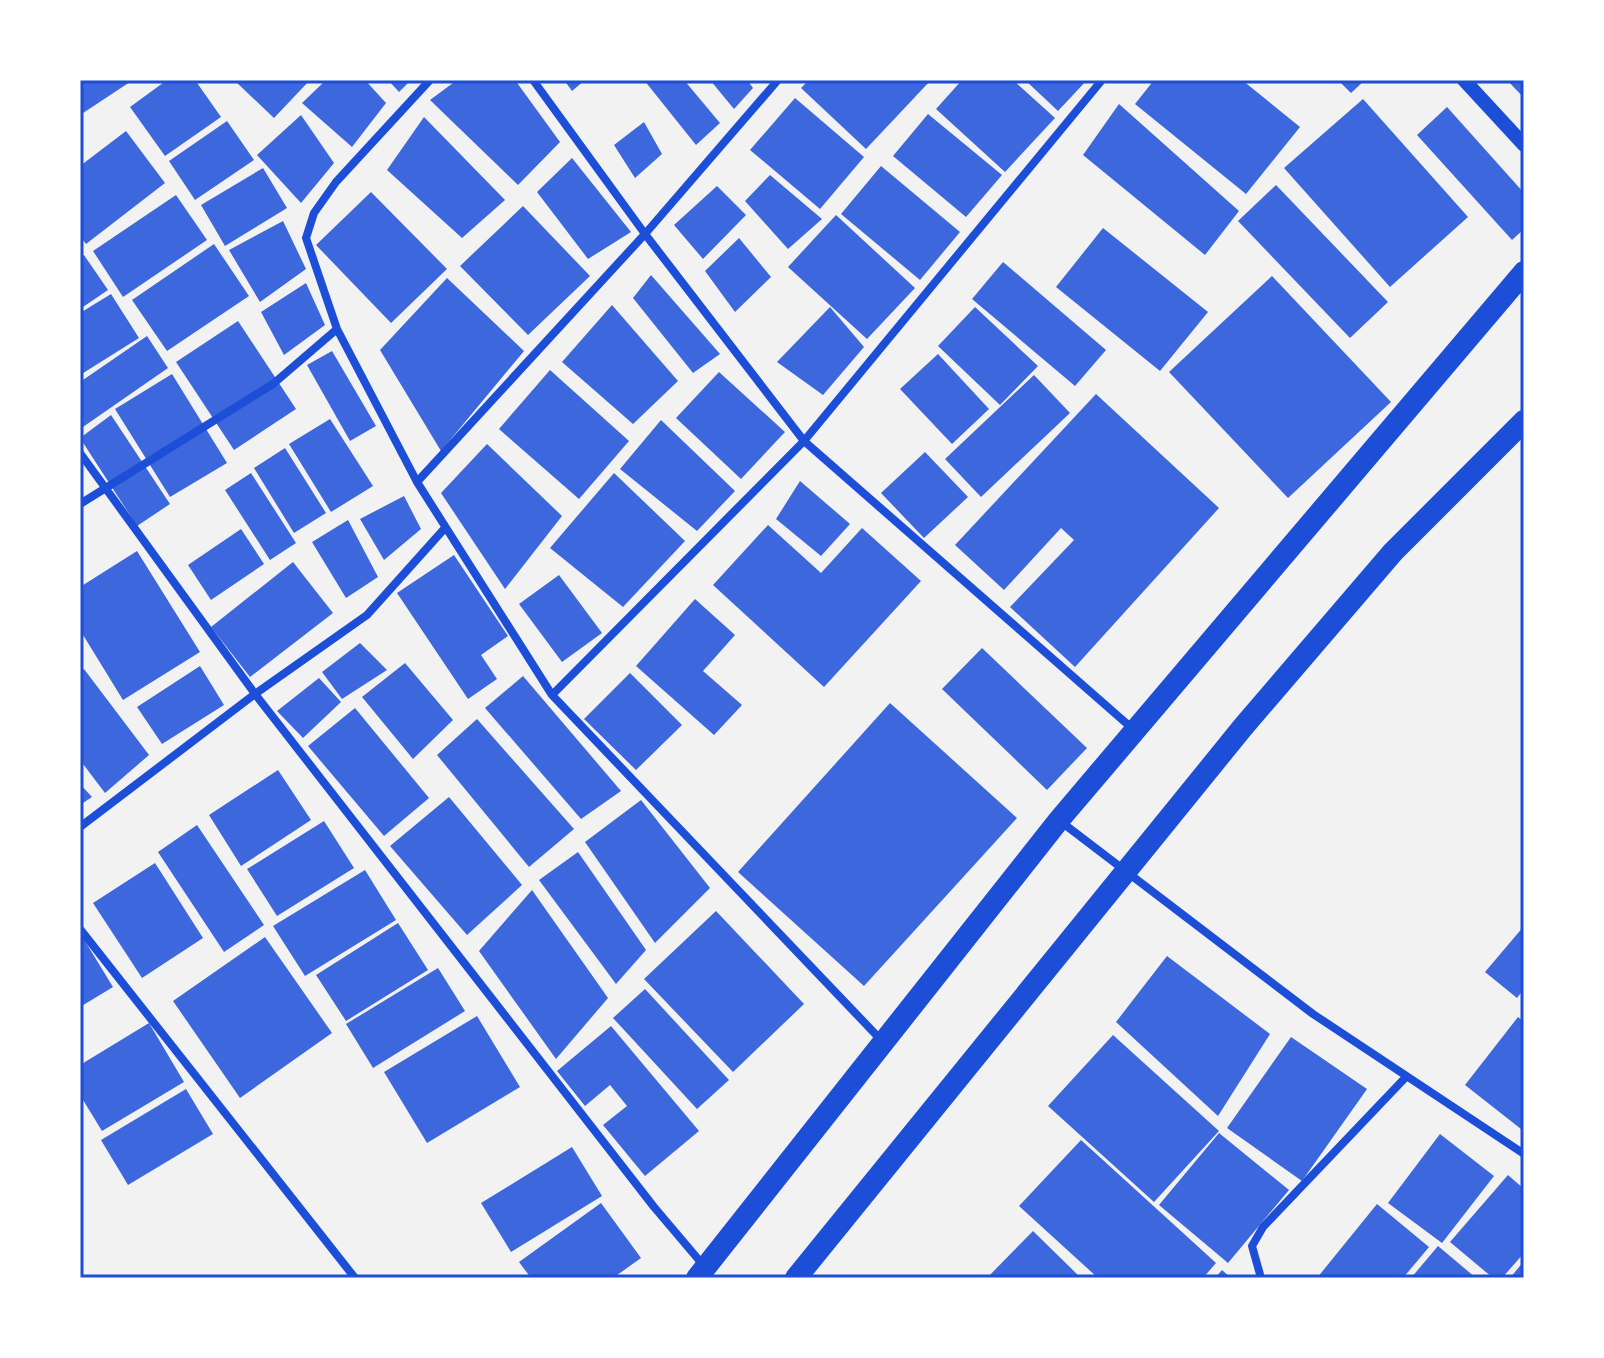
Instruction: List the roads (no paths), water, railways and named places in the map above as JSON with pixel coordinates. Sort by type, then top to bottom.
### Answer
[{"type":"highway","points":[[701,1272],[1059,820],[1524,272]]},
{"type":"highway","points":[[796,1278],[1125,872],[1393,552],[1524,421]]},
{"type":"street","points":[[430,80],[336,182],[314,213],[306,238],[337,329],[417,482],[552,695],[882,1041]]},
{"type":"street","points":[[533,80],[645,234],[804,441],[1134,731]]},
{"type":"street","points":[[417,482],[645,234],[778,80]]},
{"type":"street","points":[[552,695],[804,441],[1102,80]]},
{"type":"street","points":[[1464,80],[1524,145]]},
{"type":"street","points":[[80,504],[273,384],[337,329]]},
{"type":"street","points":[[80,453],[255,694],[701,1272]]},
{"type":"street","points":[[80,827],[255,694],[367,615],[445,528]]},
{"type":"street","points":[[1059,820],[1405,1078],[1524,1154]]},
{"type":"street","points":[[80,929],[355,1278]]},
{"type":"street","points":[[1261,1278],[1252,1246],[1263,1227],[1405,1078]]}]
